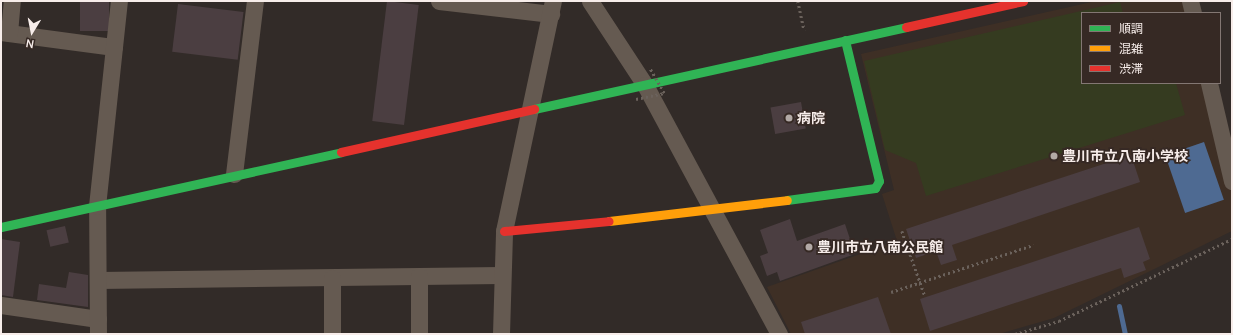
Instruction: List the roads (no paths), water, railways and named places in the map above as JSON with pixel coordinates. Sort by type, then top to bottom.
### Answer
[{"type":"street","points":[[12,1],[5,33],[114,47]]},
{"type":"street","points":[[1,305],[98,326],[97,206],[119,1]]},
{"type":"street","points":[[234,174],[255,1]]},
{"type":"street","points":[[438,1],[552,7],[504,231],[501,334]]},
{"type":"street","points":[[590,1],[779,334]]},
{"type":"street","points":[[1,227],[234,174],[529,111],[641,92],[845,40],[1023,1]]},
{"type":"street","points":[[1190,1],[1193,12]]},
{"type":"street","points":[[504,231],[710,211],[875,188],[879,181],[845,40]]},
{"type":"street","points":[[1209,84],[1232,181]]},
{"type":"street","points":[[98,280],[502,275]]},
{"type":"street","points":[[419,276],[419,334]]},
{"type":"street","points":[[332,278],[332,334]]},
{"type":"water","points":[[1204,142],[1224,200],[1185,213],[1165,155]]},
{"type":"waterway","points":[[1119,306],[1125,334]]},
{"type":"place","name":"病院","points":[[789,118]]},
{"type":"place","name":"豊川市立八南小学校","points":[[1054,156]]},
{"type":"place","name":"豊川市立八南公民館","points":[[809,247]]}]
